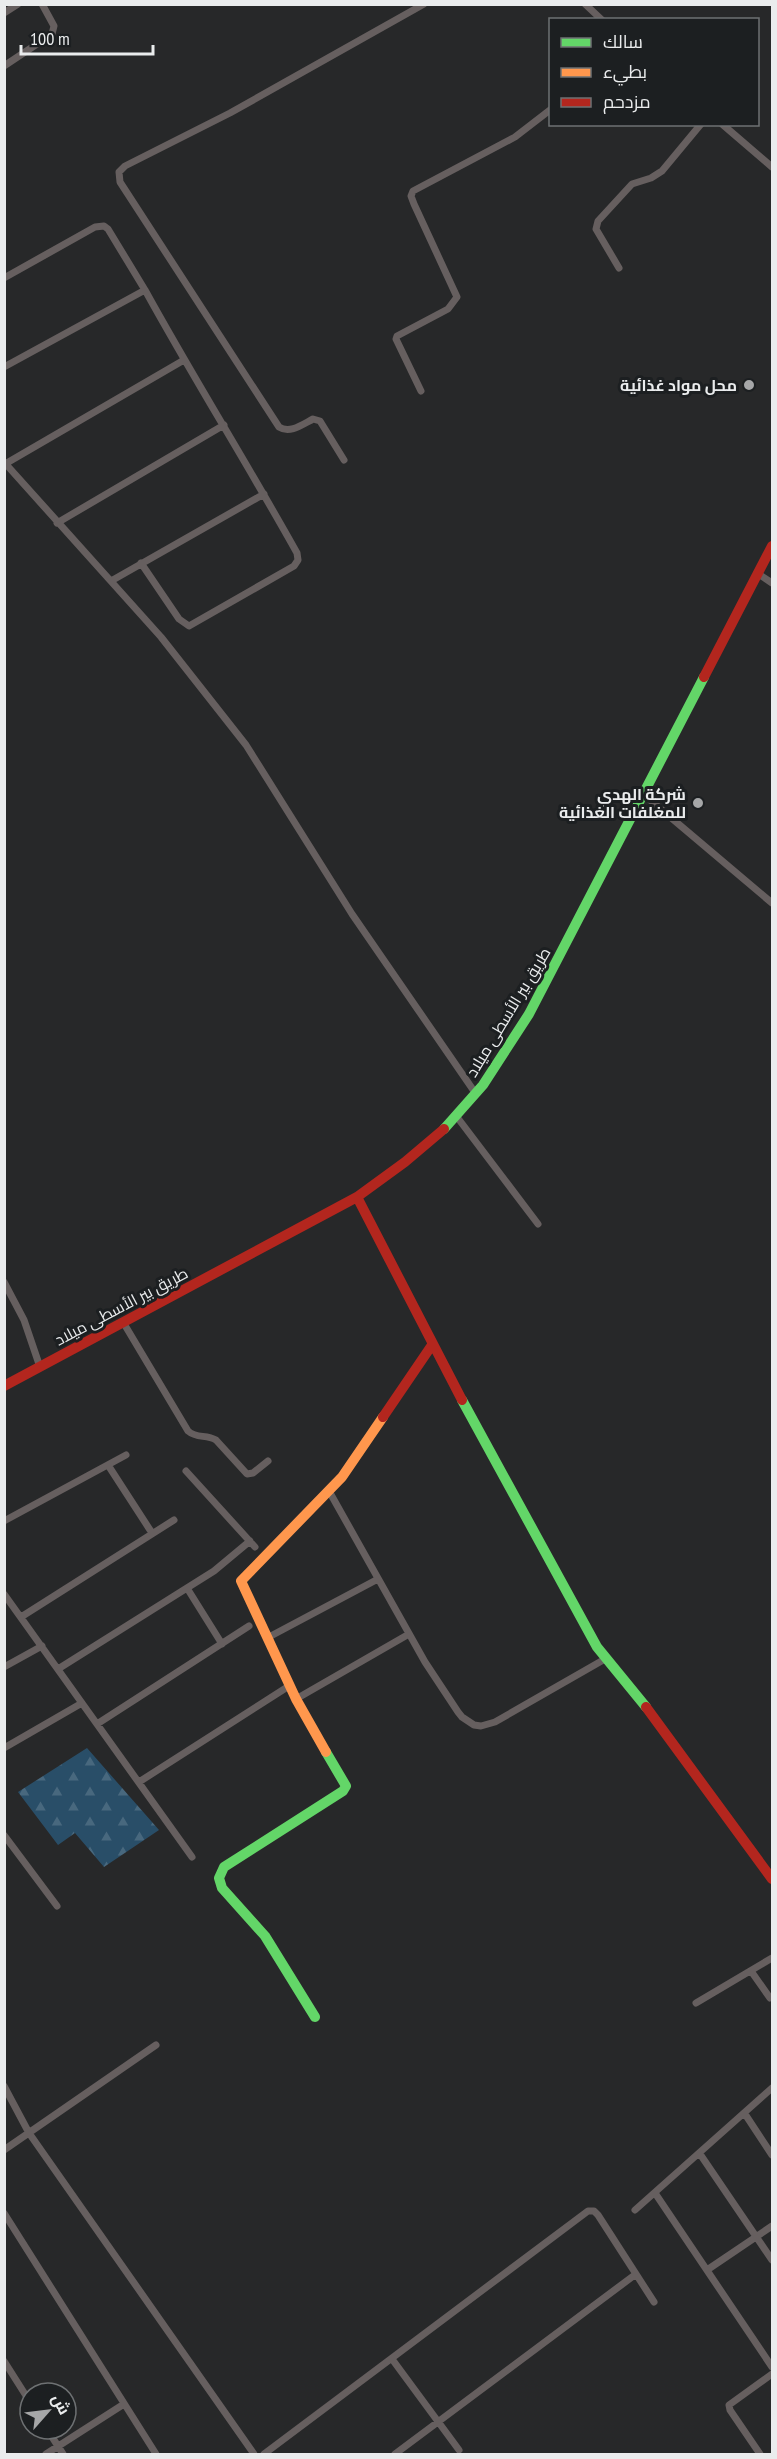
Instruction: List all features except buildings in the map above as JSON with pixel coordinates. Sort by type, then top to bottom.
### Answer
[{"type":"street","points":[[4,13],[18,4]]},
{"type":"street","points":[[4,66],[52,34],[54,26],[42,4]]},
{"type":"street","points":[[344,460],[320,421],[314,419],[290,430],[279,428],[120,182],[119,172],[125,166],[230,113],[423,4]]},
{"type":"street","points":[[585,4],[600,18]]},
{"type":"street","points":[[421,391],[396,339],[397,336],[448,309],[457,297],[414,204],[411,196],[413,191],[515,137],[549,111]]},
{"type":"street","points":[[619,268],[596,229],[598,221],[632,184],[651,178],[662,171],[699,126]]},
{"type":"street","points":[[724,126],[772,167]]},
{"type":"street","points":[[4,279],[95,227],[104,226],[108,229],[146,290],[184,360],[297,553],[297,562],[195,625],[189,626],[179,619],[141,564]]},
{"type":"street","points":[[4,367],[146,290]]},
{"type":"street","points":[[184,360],[5,463],[161,637],[246,745],[359,924],[476,1094]]},
{"type":"street","points":[[57,523],[224,425]]},
{"type":"street","points":[[111,581],[264,494]]},
{"type":"street","name":"طريق بير الأسطى ميلاد","points":[[4,1386],[357,1197],[410,1160],[457,1117],[476,1094],[529,1014],[772,546]]},
{"type":"street","points":[[757,573],[772,583]]},
{"type":"street","points":[[643,794],[772,903]]},
{"type":"street","points":[[457,1117],[538,1224]]},
{"type":"street","points":[[357,1197],[432,1345],[605,1659],[660,1724],[772,1880]]},
{"type":"street","points":[[4,1282],[24,1320],[40,1367]]},
{"type":"street","points":[[123,1322],[175,1412],[191,1434],[216,1440],[247,1474],[253,1473],[268,1461]]},
{"type":"street","points":[[315,2017],[265,1936],[222,1888],[219,1881],[219,1874],[224,1867],[345,1788],[345,1782],[296,1699],[242,1587],[242,1578],[330,1491],[371,1436],[432,1345]]},
{"type":"street","points":[[4,1521],[126,1455]]},
{"type":"street","points":[[108,1465],[152,1533]]},
{"type":"street","points":[[58,1669],[253,1544],[186,1472]]},
{"type":"street","points":[[330,1491],[425,1662],[467,1722],[481,1726],[495,1722],[605,1659]]},
{"type":"street","points":[[21,1617],[174,1520]]},
{"type":"street","points":[[267,1638],[378,1579]]},
{"type":"street","points":[[187,1588],[222,1644]]},
{"type":"street","points":[[4,1594],[192,1857]]},
{"type":"street","points":[[97,1724],[249,1626]]},
{"type":"street","points":[[296,1699],[409,1634]]},
{"type":"street","points":[[4,1667],[42,1646]]},
{"type":"street","points":[[139,1782],[290,1686]]},
{"type":"street","points":[[4,1748],[82,1703]]},
{"type":"street","points":[[4,1835],[57,1906]]},
{"type":"street","points":[[696,2003],[772,1958]]},
{"type":"street","points":[[751,1971],[770,1998]]},
{"type":"street","points":[[4,2150],[156,2044]]},
{"type":"street","points":[[4,2086],[29,2133],[254,2454]]},
{"type":"street","points":[[635,2210],[772,2088]]},
{"type":"street","points":[[745,2114],[772,2154]]},
{"type":"street","points":[[700,2154],[772,2260]]},
{"type":"street","points":[[655,2193],[772,2367]]},
{"type":"street","points":[[264,2454],[588,2211],[594,2211],[598,2215],[654,2302]]},
{"type":"street","points":[[4,2213],[156,2454]]},
{"type":"street","points":[[707,2270],[772,2226]]},
{"type":"street","points":[[395,2454],[636,2274]]},
{"type":"street","points":[[392,2359],[459,2450]]},
{"type":"street","points":[[4,2361],[18,2383]]},
{"type":"street","points":[[760,2454],[730,2410],[729,2405],[772,2373]]},
{"type":"street","points":[[46,2454],[124,2404]]},
{"type":"street","points":[[54,2441],[63,2454]]},
{"type":"green space","points":[[87,1748],[159,1830],[104,1867],[75,1833],[58,1845],[18,1792]]},
{"type":"traffic: fast","points":[[444,1129],[483,1085],[529,1014],[704,677]]},
{"type":"traffic: fast","points":[[462,1400],[597,1647],[646,1707]]},
{"type":"traffic: fast","points":[[315,2017],[265,1936],[222,1888],[219,1878],[224,1867],[343,1791],[346,1786],[326,1752]]},
{"type":"traffic: slow","points":[[326,1752],[296,1699],[241,1581],[342,1477],[383,1417]]},
{"type":"traffic: jam","points":[[704,677],[772,546]]},
{"type":"traffic: jam","points":[[4,1386],[357,1197],[405,1162],[444,1129]]},
{"type":"traffic: jam","points":[[357,1197],[462,1400]]},
{"type":"traffic: jam","points":[[383,1417],[432,1345]]},
{"type":"traffic: jam","points":[[646,1707],[772,1879]]},
{"type":"place","name":"محل مواد غذائية","points":[[749,385]]},
{"type":"place","name":"شركة الهدي للمغلفات الغذائية","points":[[698,803]]}]
